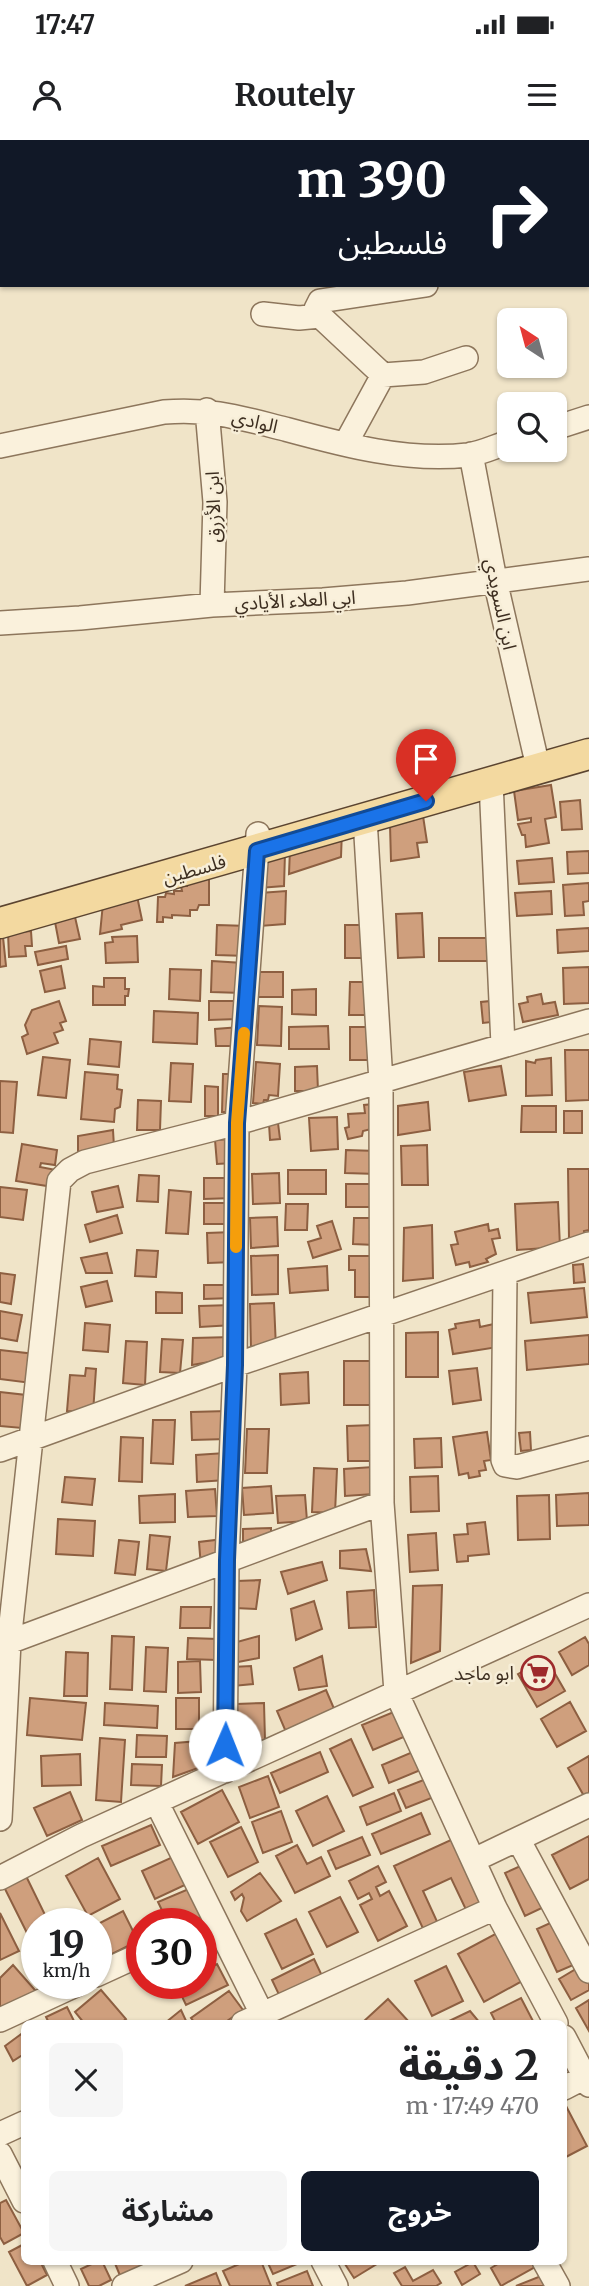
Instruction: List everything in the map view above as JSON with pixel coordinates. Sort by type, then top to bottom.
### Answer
[{"type":"main road","name":"فلسطين","points":[[0,906],[365,818],[535,754],[589,739]]},
{"type":"main road","name":"فلسطين","points":[[0,923],[446,787],[491,782],[589,754]]},
{"type":"street","points":[[413,287],[320,301],[316,309],[320,316],[383,375],[424,372],[466,358]]},
{"type":"street","points":[[263,314],[299,318],[320,316]]},
{"type":"street","points":[[346,443],[383,375]]},
{"type":"street","name":"الوادي","points":[[0,446],[164,412],[207,410],[389,453],[414,456],[471,454],[497,446]]},
{"type":"street","name":"ابن الأزرق","points":[[207,410],[215,502],[212,605]]},
{"type":"street","points":[[567,424],[589,417]]},
{"type":"street","name":"ابن السويدي","points":[[471,454],[495,580],[535,754]]},
{"type":"street","name":"ابي العلاء الأيادي","points":[[0,623],[212,605],[407,593],[589,569]]},
{"type":"street","points":[[491,782],[503,1045]]},
{"type":"street","points":[[365,818],[381,1082],[380,1315],[383,1503],[396,1692],[495,1908],[554,2020]]},
{"type":"street","points":[[225,1771],[227,1560],[235,1365],[237,1123],[257,843]]},
{"type":"street","points":[[0,1819],[9,1642],[59,1181],[70,1170],[85,1162],[237,1123],[589,1021]]},
{"type":"street","points":[[0,1450],[380,1315],[588,1250]]},
{"type":"street","points":[[505,1275],[505,1465],[517,1467],[589,1448]]},
{"type":"street","points":[[9,1642],[383,1503]]},
{"type":"street","points":[[0,1878],[81,1836],[589,1605]]},
{"type":"street","points":[[157,1803],[252,2019],[495,1908]]},
{"type":"street","points":[[474,1860],[589,1805]]},
{"type":"street","points":[[518,1839],[589,1971]]},
{"type":"street","points":[[0,2020],[45,1999]]},
{"type":"street","points":[[567,2042],[588,2079],[567,2087]]},
{"type":"street","points":[[0,2134],[21,2124]]},
{"type":"street","points":[[0,2154],[21,2195]]},
{"type":"street","points":[[57,2265],[67,2286]]},
{"type":"street","points":[[124,2286],[172,2265]]},
{"type":"street","points":[[325,2265],[336,2286]]},
{"type":"street","points":[[546,2265],[558,2286]]},
{"type":"building","points":[[551,785],[556,817],[545,819],[549,843],[526,847],[525,835],[522,835],[518,824],[531,822],[531,818],[518,820],[514,791]]},
{"type":"building","points":[[580,800],[582,829],[562,830],[560,802]]},
{"type":"building","points":[[423,816],[427,842],[417,843],[419,857],[391,861],[390,825]]},
{"type":"building","points":[[342,830],[341,857],[289,874],[290,849]]},
{"type":"building","points":[[589,851],[589,873],[568,874],[567,852]]},
{"type":"building","points":[[285,853],[284,886],[259,888],[260,855]]},
{"type":"building","points":[[552,858],[554,882],[519,884],[517,861]]},
{"type":"building","points":[[197,878],[209,878],[209,905],[199,905],[197,910],[190,910],[190,916],[172,915],[172,918],[163,917],[163,922],[157,922],[158,897],[182,891],[181,886],[187,886],[187,882],[197,882]]},
{"type":"building","points":[[589,883],[589,901],[583,902],[584,915],[565,916],[563,885]]},
{"type":"building","points":[[286,891],[285,924],[260,926],[260,893]]},
{"type":"building","points":[[551,891],[552,914],[517,916],[515,893]]},
{"type":"building","points":[[137,896],[142,920],[121,925],[122,929],[100,934],[103,903]]},
{"type":"building","points":[[422,913],[424,957],[398,958],[396,914]]},
{"type":"building","points":[[75,917],[80,939],[59,943],[55,922]]},
{"type":"building","points":[[217,925],[248,926],[247,956],[216,955]]},
{"type":"building","points":[[345,925],[368,925],[367,958],[345,958]]},
{"type":"building","points":[[589,928],[589,951],[558,953],[557,930]]},
{"type":"building","points":[[31,931],[32,946],[25,946],[26,956],[9,957],[8,933]]},
{"type":"building","points":[[137,936],[138,962],[106,963],[105,943],[113,942],[112,937]]},
{"type":"building","points":[[0,937],[3,937],[6,966],[0,967]]},
{"type":"building","points":[[439,938],[494,938],[494,961],[439,961]]},
{"type":"building","points":[[66,946],[68,959],[38,965],[35,952]]},
{"type":"building","points":[[212,961],[243,963],[242,993],[211,992]]},
{"type":"building","points":[[61,966],[65,988],[45,992],[40,971]]},
{"type":"building","points":[[589,967],[589,1003],[564,1004],[563,968]]},
{"type":"building","points":[[170,969],[201,970],[200,1001],[169,999]]},
{"type":"building","points":[[259,972],[283,972],[283,997],[258,997]]},
{"type":"building","points":[[104,978],[125,978],[125,989],[129,989],[128,996],[125,996],[125,1005],[93,1005],[93,986],[104,987]]},
{"type":"building","points":[[350,982],[372,982],[372,1015],[349,1015]]},
{"type":"building","points":[[498,988],[500,1021],[483,1023],[481,1002],[490,1001],[489,989]]},
{"type":"building","points":[[316,989],[316,1015],[292,1014],[292,990]]},
{"type":"building","points":[[541,994],[543,1004],[555,1002],[558,1015],[523,1022],[519,1004],[528,1002],[527,997]]},
{"type":"building","points":[[59,1001],[66,1021],[60,1023],[63,1030],[54,1033],[58,1043],[27,1054],[22,1037],[28,1034],[25,1025],[32,1010]]},
{"type":"building","points":[[209,1001],[238,1001],[238,1019],[209,1020]]},
{"type":"building","points":[[259,1006],[282,1007],[281,1046],[257,1045]]},
{"type":"building","points":[[154,1011],[198,1013],[197,1044],[153,1042]]},
{"type":"building","points":[[328,1026],[329,1049],[289,1049],[289,1027]]},
{"type":"building","points":[[240,1027],[241,1046],[216,1046],[215,1029]]},
{"type":"building","points":[[350,1027],[373,1027],[372,1060],[350,1060]]},
{"type":"building","points":[[90,1039],[121,1042],[119,1067],[88,1064]]},
{"type":"building","points":[[565,1050],[589,1050],[589,1100],[566,1101]]},
{"type":"building","points":[[43,1057],[70,1060],[66,1098],[38,1095]]},
{"type":"building","points":[[551,1058],[552,1095],[526,1096],[526,1061],[535,1063],[536,1060]]},
{"type":"building","points":[[256,1062],[280,1064],[278,1096],[269,1095],[263,1104],[253,1103]]},
{"type":"building","points":[[171,1063],[193,1064],[191,1102],[169,1101]]},
{"type":"building","points":[[317,1066],[318,1091],[295,1091],[295,1067]]},
{"type":"building","points":[[501,1066],[506,1095],[469,1101],[464,1072]]},
{"type":"building","points":[[85,1072],[118,1075],[117,1089],[122,1090],[120,1107],[115,1109],[114,1122],[81,1119]]},
{"type":"building","points":[[223,1074],[236,1074],[235,1112],[222,1112]]},
{"type":"building","points":[[0,1081],[17,1082],[13,1133],[0,1132]]},
{"type":"building","points":[[205,1086],[218,1087],[218,1116],[205,1116]]},
{"type":"building","points":[[138,1100],[161,1101],[160,1130],[137,1130]]},
{"type":"building","points":[[428,1102],[430,1130],[398,1135],[398,1106]]},
{"type":"building","points":[[373,1104],[375,1128],[363,1131],[362,1136],[348,1139],[345,1128],[349,1127],[348,1114],[365,1113],[364,1105]]},
{"type":"building","points":[[522,1106],[556,1106],[556,1132],[521,1132]]},
{"type":"building","points":[[564,1111],[582,1111],[582,1133],[564,1133]]},
{"type":"building","points":[[337,1117],[338,1149],[311,1151],[309,1118]]},
{"type":"building","points":[[278,1123],[280,1139],[270,1140],[269,1124]]},
{"type":"building","points":[[113,1130],[114,1147],[78,1154],[78,1136]]},
{"type":"building","points":[[232,1139],[233,1163],[217,1164],[215,1140]]},
{"type":"building","points":[[22,1144],[57,1150],[55,1165],[41,1163],[40,1167],[56,1170],[53,1187],[16,1181]]},
{"type":"building","points":[[427,1145],[428,1185],[402,1185],[401,1146]]},
{"type":"building","points":[[346,1150],[377,1151],[377,1174],[345,1173]]},
{"type":"building","points":[[568,1169],[589,1169],[589,1230],[584,1231],[585,1238],[569,1238]]},
{"type":"building","points":[[288,1170],[326,1170],[326,1194],[288,1194]]},
{"type":"building","points":[[279,1173],[280,1203],[253,1204],[252,1174]]},
{"type":"building","points":[[139,1175],[159,1176],[158,1202],[137,1201]]},
{"type":"building","points":[[204,1178],[234,1178],[234,1198],[204,1199]]},
{"type":"building","points":[[346,1184],[378,1184],[377,1207],[346,1207]]},
{"type":"building","points":[[118,1186],[123,1207],[97,1212],[92,1192]]},
{"type":"building","points":[[0,1187],[27,1190],[23,1220],[0,1217]]},
{"type":"building","points":[[169,1190],[191,1192],[188,1234],[166,1233]]},
{"type":"building","points":[[558,1202],[560,1247],[517,1250],[515,1204]]},
{"type":"building","points":[[204,1203],[234,1203],[234,1224],[204,1224]]},
{"type":"building","points":[[286,1204],[308,1204],[307,1230],[285,1230]]},
{"type":"building","points":[[117,1215],[122,1233],[90,1242],[85,1225]]},
{"type":"building","points":[[277,1217],[278,1246],[251,1248],[250,1218]]},
{"type":"building","points":[[354,1218],[376,1218],[375,1245],[353,1244]]},
{"type":"building","points":[[332,1221],[341,1249],[313,1258],[308,1242],[321,1238],[317,1226]]},
{"type":"building","points":[[488,1224],[489,1231],[498,1229],[500,1238],[492,1239],[496,1254],[486,1259],[488,1262],[470,1267],[469,1262],[456,1265],[451,1245],[458,1244],[455,1232]]},
{"type":"building","points":[[432,1225],[433,1278],[403,1281],[404,1228]]},
{"type":"building","points":[[233,1232],[234,1262],[208,1263],[207,1233]]},
{"type":"building","points":[[137,1250],[158,1251],[156,1277],[135,1276]]},
{"type":"building","points":[[107,1253],[112,1273],[86,1273],[81,1258]]},
{"type":"building","points":[[278,1255],[278,1294],[252,1295],[251,1256]]},
{"type":"building","points":[[349,1256],[370,1256],[378,1297],[355,1297],[355,1270],[349,1270]]},
{"type":"building","points":[[583,1264],[585,1282],[574,1283],[573,1265]]},
{"type":"building","points":[[327,1266],[328,1290],[290,1293],[288,1269]]},
{"type":"building","points":[[0,1273],[15,1275],[11,1304],[0,1302]]},
{"type":"building","points":[[107,1281],[112,1301],[86,1307],[81,1287]]},
{"type":"building","points":[[204,1285],[232,1285],[233,1298],[204,1299]]},
{"type":"building","points":[[584,1288],[587,1317],[531,1323],[528,1293]]},
{"type":"building","points":[[156,1292],[182,1293],[182,1313],[156,1313]]},
{"type":"building","points":[[274,1303],[276,1348],[251,1349],[250,1304]]},
{"type":"building","points":[[232,1305],[233,1325],[200,1327],[199,1306]]},
{"type":"building","points":[[0,1311],[22,1315],[17,1341],[0,1338]]},
{"type":"building","points":[[479,1320],[480,1327],[494,1324],[498,1347],[453,1354],[449,1330],[456,1328],[455,1324]]},
{"type":"building","points":[[85,1323],[110,1325],[108,1352],[83,1350]]},
{"type":"building","points":[[438,1332],[438,1377],[406,1377],[406,1333]]},
{"type":"building","points":[[589,1335],[589,1364],[527,1370],[525,1341]]},
{"type":"building","points":[[232,1337],[232,1358],[192,1365],[193,1338]]},
{"type":"building","points":[[162,1339],[183,1340],[180,1373],[160,1372]]},
{"type":"building","points":[[126,1341],[147,1342],[145,1385],[123,1383]]},
{"type":"building","points":[[0,1350],[35,1354],[31,1383],[0,1379]]},
{"type":"building","points":[[344,1361],[376,1361],[377,1405],[344,1405]]},
{"type":"building","points":[[86,1368],[96,1369],[93,1413],[67,1411],[70,1375],[85,1376]]},
{"type":"building","points":[[477,1368],[481,1400],[453,1404],[449,1371]]},
{"type":"building","points":[[308,1372],[309,1403],[281,1405],[280,1374]]},
{"type":"building","points":[[0,1392],[26,1395],[22,1428],[0,1426]]},
{"type":"building","points":[[227,1411],[227,1439],[192,1440],[191,1412]]},
{"type":"building","points":[[153,1420],[175,1420],[173,1464],[151,1463]]},
{"type":"building","points":[[374,1425],[375,1461],[348,1461],[347,1426]]},
{"type":"building","points":[[247,1429],[269,1429],[267,1473],[245,1473]]},
{"type":"building","points":[[487,1432],[491,1460],[484,1461],[486,1470],[479,1471],[480,1476],[469,1478],[468,1473],[459,1475],[453,1437]]},
{"type":"building","points":[[530,1432],[531,1450],[521,1451],[519,1433]]},
{"type":"building","points":[[121,1437],[143,1438],[142,1482],[119,1481]]},
{"type":"building","points":[[441,1438],[442,1467],[415,1468],[414,1439]]},
{"type":"building","points":[[225,1453],[226,1480],[197,1482],[196,1455]]},
{"type":"building","points":[[373,1467],[374,1494],[345,1496],[344,1469]]},
{"type":"building","points":[[314,1468],[337,1469],[335,1513],[312,1512]]},
{"type":"building","points":[[438,1476],[439,1511],[411,1512],[410,1477]]},
{"type":"building","points":[[65,1477],[95,1479],[92,1505],[62,1502]]},
{"type":"building","points":[[271,1486],[273,1513],[244,1515],[242,1488]]},
{"type":"building","points":[[215,1489],[217,1516],[188,1517],[186,1491]]},
{"type":"building","points":[[589,1493],[589,1525],[557,1526],[556,1495]]},
{"type":"building","points":[[175,1494],[175,1522],[140,1523],[139,1496]]},
{"type":"building","points":[[305,1495],[307,1521],[278,1523],[276,1496]]},
{"type":"building","points":[[549,1495],[550,1539],[518,1540],[517,1496]]},
{"type":"building","points":[[58,1519],[95,1521],[93,1556],[56,1554]]},
{"type":"building","points":[[485,1522],[489,1554],[468,1556],[468,1561],[457,1562],[454,1535],[468,1534],[467,1524]]},
{"type":"building","points":[[271,1528],[271,1541],[243,1542],[243,1529]]},
{"type":"building","points":[[436,1533],[438,1570],[410,1572],[408,1535]]},
{"type":"building","points":[[150,1535],[170,1537],[166,1571],[147,1569]]},
{"type":"building","points":[[224,1539],[224,1558],[201,1567],[199,1542]]},
{"type":"building","points":[[119,1540],[139,1542],[135,1575],[115,1573]]},
{"type":"building","points":[[366,1549],[371,1571],[340,1568],[340,1551]]},
{"type":"building","points":[[322,1562],[327,1580],[288,1594],[281,1572]]},
{"type":"building","points":[[260,1580],[256,1609],[235,1608],[237,1581]]},
{"type":"building","points":[[442,1585],[440,1651],[411,1663],[413,1586]]},
{"type":"building","points":[[374,1590],[376,1627],[349,1628],[347,1592]]},
{"type":"building","points":[[314,1601],[322,1629],[296,1640],[291,1609]]},
{"type":"building","points":[[181,1607],[211,1607],[210,1628],[180,1628]]},
{"type":"building","points":[[112,1636],[134,1637],[132,1690],[110,1689]]},
{"type":"building","points":[[259,1636],[259,1658],[238,1662],[237,1642]]},
{"type":"building","points":[[585,1637],[589,1644],[589,1665],[572,1675],[559,1652]]},
{"type":"building","points":[[188,1638],[218,1639],[217,1660],[187,1659]]},
{"type":"building","points":[[146,1647],[168,1648],[166,1692],[144,1691]]},
{"type":"building","points":[[66,1652],[88,1653],[87,1696],[64,1696]]},
{"type":"building","points":[[322,1656],[327,1686],[299,1690],[294,1668]]},
{"type":"building","points":[[546,1658],[565,1691],[537,1707],[518,1674]]},
{"type":"building","points":[[200,1661],[201,1692],[178,1693],[178,1662]]},
{"type":"building","points":[[251,1666],[253,1684],[233,1686],[232,1667]]},
{"type":"building","points":[[326,1690],[335,1711],[286,1732],[277,1711]]},
{"type":"building","points":[[30,1698],[86,1703],[82,1740],[27,1735]]},
{"type":"building","points":[[176,1698],[199,1698],[199,1729],[176,1729]]},
{"type":"building","points":[[570,1702],[586,1731],[557,1747],[541,1719]]},
{"type":"building","points":[[105,1703],[158,1706],[157,1728],[104,1725]]},
{"type":"building","points":[[264,1703],[265,1740],[238,1741],[237,1704]]},
{"type":"building","points":[[396,1711],[406,1736],[373,1750],[362,1725]]},
{"type":"building","points":[[137,1735],[167,1736],[166,1757],[136,1757]]},
{"type":"building","points":[[100,1738],[125,1740],[121,1802],[96,1800]]},
{"type":"building","points":[[351,1739],[373,1787],[353,1796],[330,1749]]},
{"type":"building","points":[[211,1740],[212,1763],[173,1777],[175,1743]]},
{"type":"building","points":[[415,1751],[423,1769],[389,1783],[382,1765]]},
{"type":"building","points":[[320,1752],[328,1772],[280,1793],[271,1773]]},
{"type":"building","points":[[80,1754],[81,1785],[42,1786],[41,1756]]},
{"type":"building","points":[[589,1756],[589,1793],[584,1796],[568,1768]]},
{"type":"building","points":[[132,1764],[162,1765],[161,1786],[131,1785]]},
{"type":"building","points":[[268,1776],[279,1807],[250,1818],[239,1787]]},
{"type":"building","points":[[426,1779],[434,1797],[406,1808],[398,1790]]},
{"type":"building","points":[[222,1790],[239,1822],[198,1844],[181,1812]]},
{"type":"building","points":[[70,1792],[82,1820],[47,1836],[34,1808]]},
{"type":"building","points":[[394,1793],[401,1811],[367,1825],[360,1807]]},
{"type":"building","points":[[327,1796],[344,1831],[313,1846],[296,1811]]},
{"type":"building","points":[[281,1811],[292,1842],[263,1853],[252,1822]]},
{"type":"building","points":[[421,1813],[430,1834],[381,1854],[372,1834]]},
{"type":"building","points":[[151,1825],[160,1845],[111,1866],[102,1846]]},
{"type":"building","points":[[241,1827],[258,1862],[228,1877],[210,1842]]},
{"type":"building","points":[[589,1836],[589,1879],[570,1889],[552,1855]]},
{"type":"building","points":[[362,1837],[370,1855],[336,1869],[328,1851]]},
{"type":"building","points":[[453,1839],[485,1909],[469,1916],[451,1878],[423,1891],[440,1928],[426,1935],[394,1866]]},
{"type":"building","points":[[297,1845],[307,1864],[321,1857],[330,1876],[295,1893],[276,1856]]},
{"type":"building","points":[[175,1856],[187,1884],[155,1899],[142,1871]]},
{"type":"building","points":[[98,1858],[120,1899],[103,1908],[84,1908],[66,1876]]},
{"type":"building","points":[[527,1863],[546,1906],[525,1916],[505,1873]]},
{"type":"building","points":[[378,1866],[386,1882],[376,1887],[380,1896],[389,1891],[407,1926],[378,1941],[360,1905],[372,1899],[369,1893],[358,1899],[349,1881]]},
{"type":"building","points":[[260,1873],[281,1901],[247,1921],[241,1911],[244,1898],[242,1894],[235,1900],[231,1892]]},
{"type":"building","points":[[26,1876],[42,1908],[21,1908],[21,1921],[4,1887]]},
{"type":"building","points":[[191,1888],[200,1908],[161,1908],[158,1902]]},
{"type":"building","points":[[340,1897],[358,1932],[327,1947],[309,1912]]},
{"type":"building","points":[[123,1911],[126,1917],[126,1947],[112,1954],[112,1917]]},
{"type":"building","points":[[0,1913],[19,1951],[0,1960]]},
{"type":"building","points":[[296,1919],[313,1954],[282,1969],[265,1934]]},
{"type":"building","points":[[559,1919],[578,1963],[557,1972],[537,1929]]},
{"type":"building","points":[[499,1932],[524,1980],[484,2002],[458,1954]]},
{"type":"building","points":[[314,1959],[324,1980],[282,2001],[272,1980]]},
{"type":"building","points":[[217,1964],[228,1985],[217,1990]]},
{"type":"building","points":[[13,1965],[21,1974],[21,1999],[40,1999],[0,2016],[0,1978]]},
{"type":"building","points":[[446,1966],[463,2001],[432,2016],[415,1981]]},
{"type":"building","points":[[581,1966],[589,1981],[589,1990],[571,2000],[559,1979]]},
{"type":"building","points":[[229,1991],[243,2010],[228,2020],[191,2018]]},
{"type":"building","points":[[521,1998],[532,2020],[494,2020],[491,2013]]},
{"type":"building","points":[[90,1999],[109,1999],[126,2019],[125,2020],[82,2020],[75,2012]]},
{"type":"building","points":[[183,1999],[199,1999],[186,2005]]},
{"type":"building","points":[[388,1999],[407,2020],[365,2020]]},
{"type":"building","points":[[589,2000],[589,2031],[576,2008]]},
{"type":"building","points":[[67,2007],[74,2020],[48,2020],[46,2017]]},
{"type":"building","points":[[181,2010],[186,2020],[169,2020]]},
{"type":"building","points":[[470,2011],[478,2020],[451,2020]]},
{"type":"building","points":[[21,2034],[21,2056],[13,2061],[5,2046]]},
{"type":"building","points":[[567,2108],[587,2146],[567,2156]]},
{"type":"building","points":[[6,2200],[21,2228],[21,2235],[4,2244],[0,2237],[0,2203]]},
{"type":"building","points":[[21,2246],[21,2265],[42,2265],[47,2275],[27,2286],[9,2252]]},
{"type":"building","points":[[90,2265],[104,2265],[111,2280],[99,2286],[89,2286],[81,2269]]},
{"type":"building","points":[[116,2265],[145,2265],[121,2278]]},
{"type":"building","points":[[237,2265],[263,2265],[271,2286],[230,2286],[223,2271]]},
{"type":"building","points":[[269,2265],[295,2265],[273,2274]]},
{"type":"building","points":[[346,2265],[375,2265],[354,2278]]},
{"type":"building","points":[[468,2265],[475,2265],[480,2274],[462,2285],[455,2272]]},
{"type":"building","points":[[496,2265],[535,2267],[501,2286],[491,2268]]},
{"type":"building","points":[[405,2267],[413,2281],[433,2270],[441,2283],[436,2286],[402,2286],[394,2273]]},
{"type":"building","points":[[307,2271],[313,2286],[278,2286],[277,2283]]},
{"type":"building","points":[[216,2273],[221,2286],[185,2286]]},
{"type":"building","points":[[541,2276],[545,2286],[516,2286]]},
{"type":"slow traffic","points":[[236,1247],[237,1123],[244,1033]]},
{"type":"place","name":"ابو ماجد","points":[[538,1673]]},
{"type":"route","points":[[225,1745],[227,1560],[235,1365],[237,1123],[257,851],[426,801]]}]
